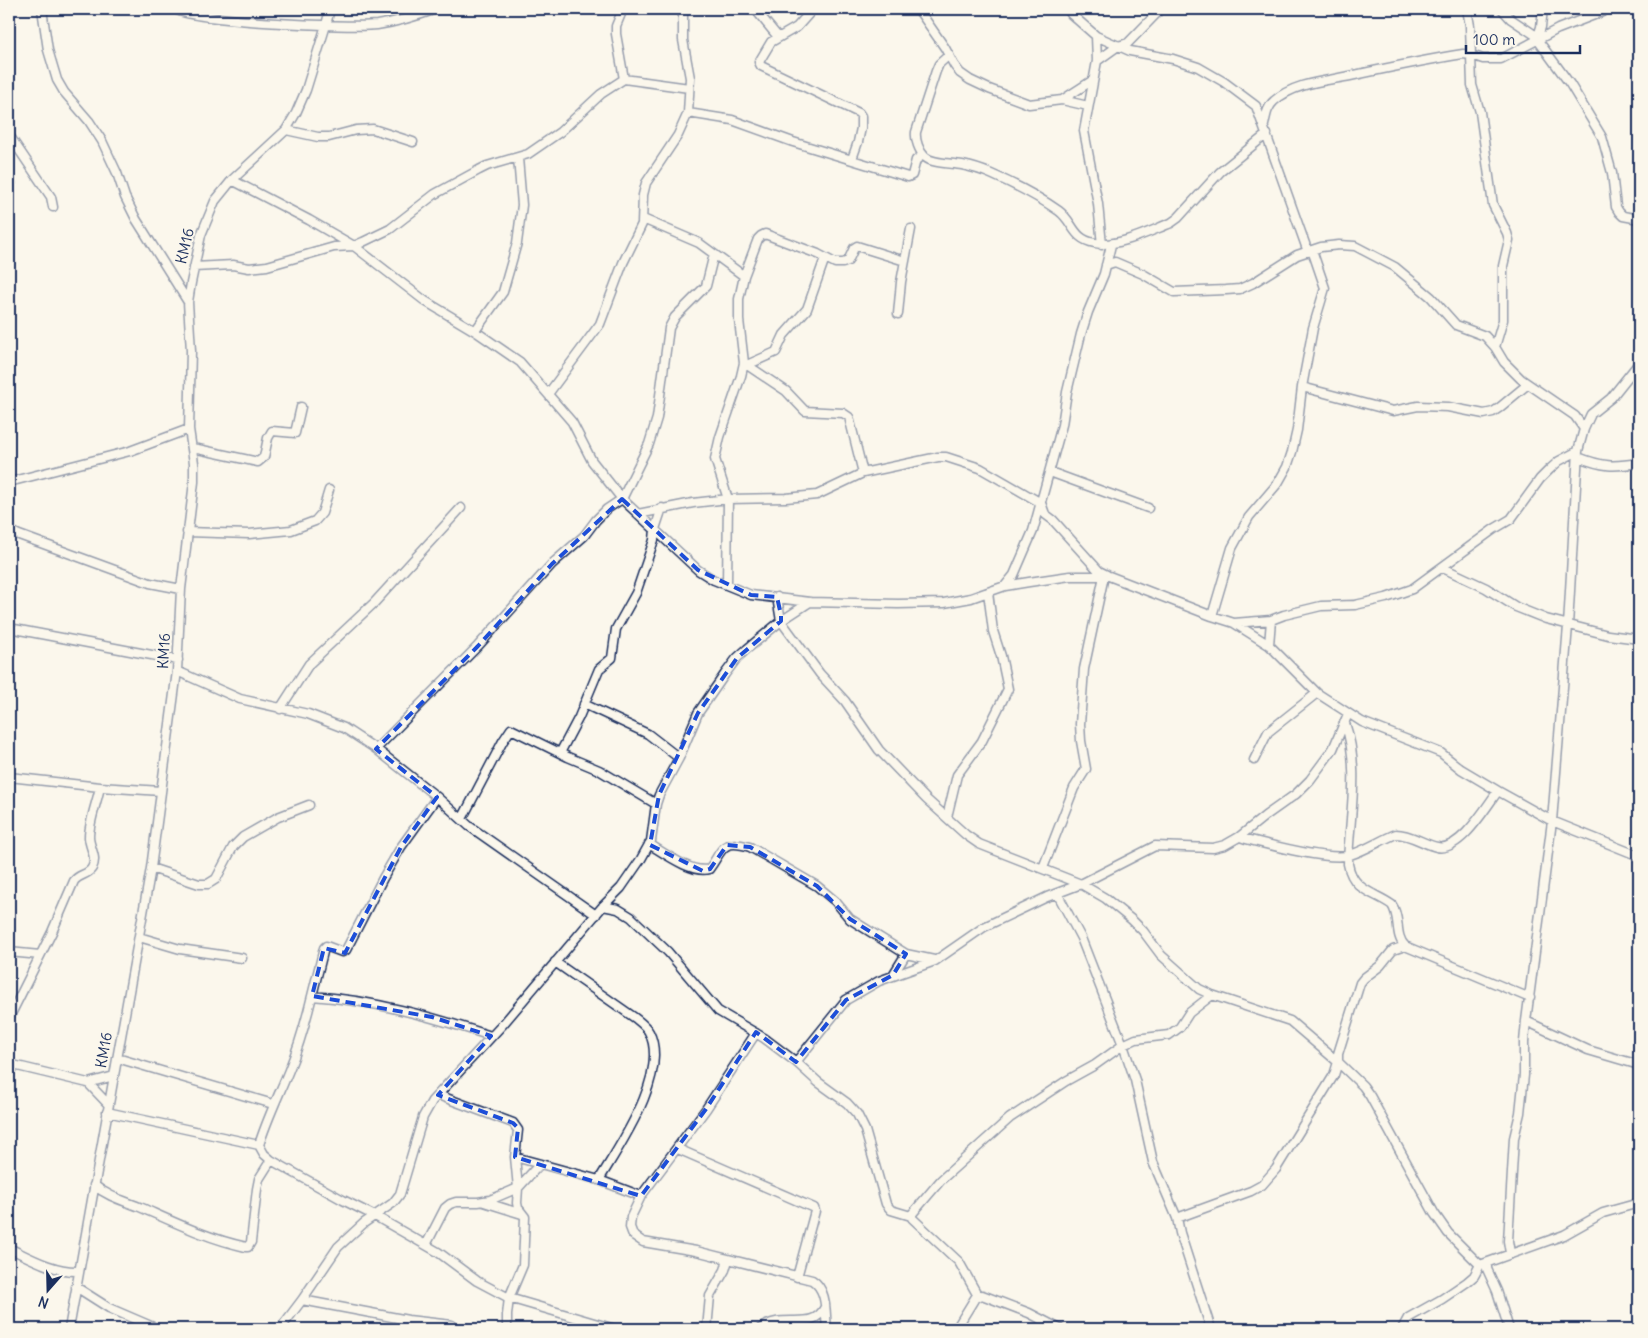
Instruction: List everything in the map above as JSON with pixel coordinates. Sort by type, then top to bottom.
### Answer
[{"type":"street","points":[[42,9],[48,50],[57,80],[102,141],[136,219],[188,302]]},
{"type":"street","points":[[175,9],[186,14],[326,25],[375,25],[400,20],[436,9]]},
{"type":"street","name":"KM16","points":[[69,1329],[139,938],[177,671],[181,589],[194,482],[193,448],[189,429],[191,351],[188,302],[194,267],[207,216],[215,201],[232,180],[286,130],[296,113],[306,90],[330,9]]},
{"type":"street","points":[[623,9],[616,26],[616,34],[624,79]]},
{"type":"street","points":[[548,394],[600,324],[624,263],[641,228],[643,195],[646,183],[678,134],[688,113],[690,78],[682,24],[683,9]]},
{"type":"street","points":[[755,9],[778,37]]},
{"type":"street","points":[[813,9],[797,27],[771,42],[759,62],[761,66],[857,111],[861,116],[861,128],[852,159]]},
{"type":"street","points":[[918,9],[954,65],[965,76],[989,89],[1029,104],[1062,100],[1088,106]]},
{"type":"street","points":[[1068,9],[1096,36],[1118,46],[1129,47],[1198,67],[1224,82],[1256,106],[1304,242],[1308,252],[1312,250]]},
{"type":"street","points":[[1129,47],[1161,9]]},
{"type":"street","points":[[1467,9],[1472,85],[1480,112],[1493,205],[1507,233],[1508,240],[1503,266],[1503,320],[1495,347]]},
{"type":"street","points":[[1502,9],[1538,38],[1570,84],[1602,137],[1612,173],[1616,207],[1624,216],[1639,219]]},
{"type":"street","points":[[1538,38],[1543,9]]},
{"type":"street","points":[[1264,125],[1269,106],[1280,96],[1300,87],[1411,62],[1463,54],[1483,59],[1501,60],[1538,38],[1606,9]]},
{"type":"street","points":[[1096,36],[1097,61],[1084,131],[1098,204],[1102,245]]},
{"type":"street","points":[[1097,61],[1118,46]]},
{"type":"street","points":[[949,55],[936,71],[916,132],[916,140],[923,155],[931,160],[964,165],[1018,187],[1058,210],[1082,240],[1102,245],[1111,245],[1171,223],[1178,218],[1220,172],[1267,134]]},
{"type":"street","points":[[194,267],[233,265],[249,268],[267,266],[334,247],[354,246],[390,229],[435,194],[479,170],[528,154],[560,132],[601,94],[624,79],[689,88]]},
{"type":"street","points":[[1062,100],[1094,80]]},
{"type":"street","points":[[1256,106],[1269,106]]},
{"type":"street","points":[[688,113],[732,120],[793,142],[908,177],[912,175],[916,160],[923,155]]},
{"type":"street","points":[[286,130],[318,137],[329,137],[356,130],[373,129],[413,142]]},
{"type":"street","points":[[9,135],[51,197],[53,207]]},
{"type":"street","points":[[475,331],[503,292],[517,243],[522,205],[518,158]]},
{"type":"street","points":[[232,180],[354,246],[424,301],[475,331],[520,362],[572,422],[592,461],[622,499],[698,570],[727,585],[752,595],[810,602],[944,603],[971,598],[1005,586],[1070,576],[1106,576]]},
{"type":"street","points":[[643,219],[699,244],[744,276]]},
{"type":"street","points":[[898,314],[904,261],[911,229]]},
{"type":"street","points":[[727,585],[728,499],[715,459],[746,364],[739,320],[739,299],[744,276],[758,239],[765,234],[835,263],[848,262],[854,248],[857,246],[904,261]]},
{"type":"street","points":[[1304,242],[1322,247]]},
{"type":"street","points":[[1106,265],[1114,262],[1143,274],[1174,292],[1240,289],[1287,261],[1312,250],[1350,244],[1370,252],[1394,267],[1431,297],[1456,325],[1485,336],[1495,347],[1504,362],[1521,379],[1575,416],[1584,429]]},
{"type":"street","points":[[1005,586],[1014,575],[1033,531],[1062,425],[1067,392],[1081,334],[1104,274],[1111,245]]},
{"type":"street","points":[[1212,616],[1236,540],[1249,517],[1278,483],[1287,467],[1297,430],[1312,328],[1325,288],[1312,250]]},
{"type":"street","points":[[376,749],[478,646],[552,564],[584,536],[607,509],[622,499],[649,444],[658,418],[668,328],[675,317],[706,286],[714,254]]},
{"type":"street","points":[[746,364],[776,352],[784,335],[807,309],[825,258]]},
{"type":"street","points":[[1104,274],[1114,262]]},
{"type":"street","points":[[1510,1253],[1508,1236],[1514,1138],[1520,1113],[1526,1021],[1552,820],[1568,626],[1578,454],[1584,429],[1591,414],[1611,398],[1639,363]]},
{"type":"street","points":[[746,364],[786,391],[804,411],[843,413],[847,415],[863,473]]},
{"type":"street","points":[[1302,388],[1393,411],[1426,407],[1448,407],[1484,414],[1499,408],[1528,384]]},
{"type":"street","points":[[193,448],[258,462],[264,457],[268,438],[272,431],[295,433],[301,407]]},
{"type":"street","points":[[1575,416],[1591,414]]},
{"type":"street","points":[[9,482],[130,451],[189,429]]},
{"type":"street","points":[[1234,623],[1271,620],[1321,606],[1355,604],[1386,598],[1412,589],[1511,519],[1540,479],[1559,461],[1578,454],[1596,464],[1606,466],[1639,463]]},
{"type":"street","points":[[638,514],[693,502],[817,495],[863,473],[938,457],[946,457],[980,468],[1041,503],[1045,514],[1106,576],[1234,623],[1269,645],[1318,693],[1348,714],[1362,722],[1441,753],[1461,769],[1552,820],[1639,856]]},
{"type":"street","points":[[1050,472],[1148,508]]},
{"type":"street","points":[[187,532],[249,534],[291,530],[316,522],[322,513],[329,490]]},
{"type":"street","points":[[280,709],[309,664],[374,603],[461,508]]},
{"type":"street","points":[[560,753],[599,669],[612,658],[616,629],[636,593],[654,540],[655,529],[662,508]]},
{"type":"street","points":[[9,530],[150,583],[181,589]]},
{"type":"street","points":[[1443,568],[1486,588],[1525,611],[1568,626],[1608,635],[1639,639]]},
{"type":"street","points":[[1043,868],[1074,788],[1086,769],[1080,724],[1084,669],[1106,576]]},
{"type":"street","points":[[947,816],[957,775],[982,741],[1008,689],[993,631],[988,592]]},
{"type":"street","points":[[777,597],[781,621],[820,674],[845,701],[888,761],[966,835],[979,844],[1082,884],[1105,898],[1143,931],[1161,955],[1199,989],[1212,996],[1290,1021],[1338,1062],[1370,1096],[1434,1213],[1448,1233],[1487,1269],[1498,1291],[1509,1329]]},
{"type":"street","points":[[280,1329],[338,1247],[364,1223],[393,1204],[400,1194],[427,1108],[631,875],[649,844],[653,830],[656,804],[679,758],[698,713],[726,674],[742,653],[781,621],[810,602]]},
{"type":"street","points":[[1269,645],[1271,620]]},
{"type":"street","points":[[9,628],[178,660]]},
{"type":"street","points":[[177,671],[240,700],[326,720],[344,728],[376,749],[438,797],[469,826],[596,915]]},
{"type":"street","points":[[1254,760],[1268,732],[1318,693]]},
{"type":"street","points":[[584,704],[648,734],[679,758]]},
{"type":"street","points":[[796,1062],[846,1000],[879,981],[935,961],[984,927],[1082,884],[1155,846],[1213,848],[1225,845],[1240,837],[1296,794],[1310,780],[1333,749],[1348,714]]},
{"type":"street","points":[[1345,723],[1350,738],[1354,768],[1348,856],[1353,879],[1360,886],[1388,902],[1395,910],[1399,936],[1405,946],[1530,998]]},
{"type":"street","points":[[462,819],[502,741],[512,729],[599,770],[656,804]]},
{"type":"street","points":[[9,777],[100,787],[161,791]]},
{"type":"street","points":[[9,1018],[74,881],[78,876],[88,872],[93,866],[94,859],[89,837],[100,787]]},
{"type":"street","points":[[1240,837],[1310,853],[1348,856],[1396,834],[1403,834],[1437,847],[1450,845],[1462,837],[1498,791]]},
{"type":"street","points":[[259,1145],[273,1104],[289,1070],[300,1040],[324,948],[326,946],[342,952],[346,950],[397,855],[438,797]]},
{"type":"street","points":[[150,868],[200,884],[208,884],[216,879],[233,847],[243,837],[278,817],[309,805]]},
{"type":"street","points":[[649,844],[692,868],[703,871],[708,869],[721,849],[740,844],[750,847],[817,886],[835,901],[850,919],[906,954],[935,961]]},
{"type":"street","points":[[1058,894],[1081,938],[1123,1045],[1135,1080],[1153,1162],[1177,1218],[1180,1233],[1211,1329]]},
{"type":"street","points":[[603,906],[618,909],[632,917],[668,952],[718,1011],[756,1033],[847,1103],[856,1114],[868,1137],[886,1204],[891,1210],[911,1216],[959,1262],[978,1296]]},
{"type":"street","points":[[139,938],[180,949],[242,958]]},
{"type":"street","points":[[1177,1218],[1252,1191],[1262,1185],[1276,1169],[1334,1075],[1338,1054],[1360,983],[1380,966],[1393,950],[1405,946]]},
{"type":"street","points":[[9,952],[40,955]]},
{"type":"street","points":[[893,975],[906,954]]},
{"type":"street","points":[[555,962],[635,1018],[647,1028],[652,1041],[652,1065],[645,1098],[640,1111],[599,1180]]},
{"type":"street","points":[[312,996],[392,1008],[432,1017],[491,1036]]},
{"type":"street","points":[[911,1216],[941,1180],[1010,1118],[1066,1081],[1095,1065],[1123,1045],[1136,1039],[1170,1035],[1180,1027],[1189,1013],[1212,996]]},
{"type":"street","points":[[1526,1021],[1588,1050],[1639,1064]]},
{"type":"street","points":[[756,1033],[706,1109],[641,1196],[631,1217],[630,1227],[633,1235],[638,1240],[696,1251],[812,1280],[818,1284],[824,1297],[827,1329]]},
{"type":"street","points":[[117,1058],[273,1104]]},
{"type":"street","points":[[9,1064],[88,1083],[114,1076]]},
{"type":"street","points":[[88,1083],[108,1108],[259,1145],[264,1154],[271,1160],[426,1245],[477,1281],[509,1298],[615,1329]]},
{"type":"street","points":[[438,1095],[513,1123],[518,1130],[515,1157],[518,1188],[517,1203],[519,1210],[525,1217],[523,1265],[509,1298],[508,1329]]},
{"type":"street","points":[[678,1148],[814,1208],[815,1211],[797,1276]]},
{"type":"street","points":[[515,1157],[599,1180],[641,1196]]},
{"type":"street","points":[[94,1185],[104,1194],[130,1203],[186,1228],[248,1247],[251,1242],[259,1179],[271,1160]]},
{"type":"street","points":[[484,1202],[518,1188],[540,1164]]},
{"type":"street","points":[[426,1245],[445,1208],[456,1202],[484,1202],[523,1214]]},
{"type":"street","points":[[1402,1329],[1408,1318],[1467,1282],[1483,1264],[1564,1235],[1603,1213],[1639,1203]]},
{"type":"street","points":[[9,1248],[38,1262],[66,1272],[79,1271]]},
{"type":"street","points":[[707,1329],[710,1296],[725,1270],[728,1260]]},
{"type":"street","points":[[76,1287],[109,1308],[158,1329]]},
{"type":"street","points":[[956,1329],[972,1303],[978,1296],[982,1295],[1029,1313],[1058,1329]]},
{"type":"street","points":[[302,1300],[408,1320],[452,1324]]},
{"type":"street","points":[[760,1329],[774,1322],[811,1321],[822,1314],[825,1307]]},
{"type":"highlighted area","points":[[622,499],[698,570],[751,595],[777,597],[781,615],[781,621],[737,658],[698,713],[659,795],[650,845],[703,871],[710,869],[727,845],[750,847],[817,886],[850,919],[906,954],[893,975],[846,1000],[796,1062],[756,1032],[706,1109],[641,1196],[515,1157],[518,1128],[513,1123],[438,1095],[491,1036],[432,1017],[312,996],[324,948],[345,953],[401,847],[437,797],[376,749],[478,646],[552,564]]}]
